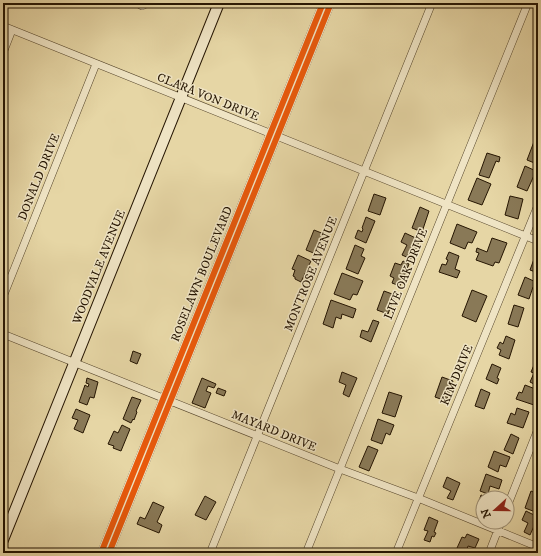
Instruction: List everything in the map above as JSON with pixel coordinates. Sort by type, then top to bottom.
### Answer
[{"type":"street","points":[[137,3],[142,6],[148,3]]},
{"type":"street","name":"WOODVALE AVENUE","points":[[3,540],[219,3]]},
{"type":"street","name":"ROSELAWN BOULEVARD","points":[[109,548],[132,476],[191,330],[220,268],[245,207],[304,59],[323,3]]},
{"type":"street","name":"ROSELAWN BOULEVARD","points":[[304,59],[331,3]]},
{"type":"street","name":"MONTROSE AVENUE","points":[[210,553],[432,3]]},
{"type":"street","name":"LIVE OAK DRIVE","points":[[306,553],[528,3]]},
{"type":"street","name":"CLARA VON DRIVE","points":[[3,26],[538,242]]},
{"type":"street","points":[[3,53],[12,30]]},
{"type":"street","name":"DONALD DRIVE","points":[[3,297],[96,64]]},
{"type":"street","name":"KIM DRIVE","points":[[396,553],[538,205]]},
{"type":"street","name":"ROSELAWN BOULEVARD","points":[[101,553],[109,548],[139,478],[198,333],[220,268]]},
{"type":"street","points":[[191,330],[198,333]]},
{"type":"street","name":"MAYARD DRIVE","points":[[3,334],[170,402],[418,498],[538,548]]},
{"type":"street","points":[[514,490],[538,429]]},
{"type":"street","points":[[132,476],[139,478]]},
{"type":"street","points":[[489,553],[498,531]]},
{"type":"building","points":[[535,139],[538,140],[537,164],[527,160]]},
{"type":"building","points":[[487,153],[500,157],[499,162],[496,161],[489,178],[479,175]]},
{"type":"building","points":[[525,166],[536,171],[527,191],[517,187]]},
{"type":"building","points":[[477,178],[491,184],[482,205],[468,200]]},
{"type":"building","points":[[374,194],[386,198],[380,215],[368,211]]},
{"type":"building","points":[[510,196],[523,199],[518,219],[505,215]]},
{"type":"building","points":[[420,207],[429,211],[422,232],[412,228]]},
{"type":"building","points":[[366,217],[375,221],[366,243],[355,238],[358,230],[362,232]]},
{"type":"building","points":[[457,224],[477,232],[472,243],[468,242],[465,249],[450,243]]},
{"type":"building","points":[[314,230],[324,234],[316,254],[306,250]]},
{"type":"building","points":[[405,233],[420,240],[411,259],[402,255],[407,245],[401,242]]},
{"type":"building","points":[[492,238],[507,243],[499,263],[495,262],[493,266],[476,260],[479,253],[476,252],[477,248],[487,252]]},
{"type":"building","points":[[355,245],[364,249],[361,256],[365,258],[358,274],[346,269]]},
{"type":"building","points":[[449,252],[459,256],[455,269],[460,271],[457,278],[439,272],[442,264],[446,265],[448,260],[446,259]]},
{"type":"building","points":[[298,255],[311,261],[301,282],[295,279],[293,276],[295,270],[292,269]]},
{"type":"building","points":[[534,259],[538,261],[538,273],[530,270]]},
{"type":"building","points":[[403,261],[409,264],[400,286],[392,283],[394,278],[390,276],[395,263],[401,265]]},
{"type":"building","points":[[342,273],[363,281],[357,295],[353,294],[350,300],[334,294]]},
{"type":"building","points":[[525,277],[538,283],[538,289],[533,287],[529,299],[518,295]]},
{"type":"building","points":[[472,290],[487,296],[476,322],[462,316]]},
{"type":"building","points":[[384,291],[395,295],[388,314],[377,310]]},
{"type":"building","points":[[331,300],[356,309],[353,318],[342,314],[341,319],[336,317],[333,328],[323,324]]},
{"type":"building","points":[[514,305],[524,308],[518,327],[508,324]]},
{"type":"building","points":[[373,320],[379,322],[371,342],[360,337],[362,330],[368,332]]},
{"type":"building","points":[[506,336],[515,340],[509,359],[499,355],[501,350],[497,348],[500,342],[503,344]]},
{"type":"building","points":[[133,351],[141,354],[137,364],[130,361]]},
{"type":"building","points":[[492,364],[501,368],[497,378],[499,379],[497,384],[486,379]]},
{"type":"building","points":[[534,365],[538,367],[538,386],[530,382],[534,373],[531,372]]},
{"type":"building","points":[[342,372],[357,378],[349,397],[343,394],[346,385],[339,382]]},
{"type":"building","points":[[442,377],[453,381],[446,401],[435,397]]},
{"type":"building","points":[[87,378],[98,382],[94,398],[90,397],[87,405],[79,402],[85,385],[88,387],[89,384],[86,383]]},
{"type":"building","points":[[202,378],[216,384],[214,388],[208,386],[206,391],[211,393],[205,408],[192,403]]},
{"type":"building","points":[[525,385],[538,390],[534,405],[516,399],[519,392],[522,393]]},
{"type":"building","points":[[218,388],[226,391],[224,396],[216,393]]},
{"type":"building","points":[[481,389],[490,393],[484,409],[475,406]]},
{"type":"building","points":[[389,392],[402,396],[395,417],[382,413]]},
{"type":"building","points":[[132,397],[141,400],[134,420],[133,419],[131,423],[123,419]]},
{"type":"building","points":[[517,408],[529,412],[523,428],[507,423],[511,413],[515,415]]},
{"type":"building","points":[[76,409],[90,415],[83,433],[74,429],[78,420],[72,418]]},
{"type":"building","points":[[378,419],[394,425],[390,435],[386,433],[382,444],[371,440]]},
{"type":"building","points":[[122,425],[130,429],[121,451],[108,444],[114,431],[118,433]]},
{"type":"building","points":[[511,434],[519,438],[513,454],[504,450]]},
{"type":"building","points":[[368,446],[378,450],[369,471],[359,467]]},
{"type":"building","points":[[494,451],[510,457],[506,467],[500,465],[498,472],[488,467]]},
{"type":"building","points":[[486,474],[502,480],[499,489],[490,486],[489,490],[480,490]]},
{"type":"building","points":[[447,477],[460,483],[453,500],[447,498],[451,491],[443,487]]},
{"type":"building","points":[[531,491],[538,494],[538,513],[525,508]]},
{"type":"building","points":[[205,496],[216,502],[206,520],[195,515]]},
{"type":"building","points":[[153,502],[164,507],[157,522],[162,525],[159,533],[137,524],[140,517],[145,519]]},
{"type":"building","points":[[526,511],[538,517],[530,535],[524,532],[528,523],[522,520]]},
{"type":"building","points":[[429,517],[438,521],[434,532],[436,533],[434,537],[432,536],[430,542],[424,540],[428,531],[424,530]]},
{"type":"building","points":[[467,534],[479,539],[475,548],[468,546],[466,552],[457,548],[462,537],[465,538]]},
{"type":"cycle path","points":[[101,553],[323,3]]},
{"type":"cycle path","points":[[109,553],[331,3]]}]
